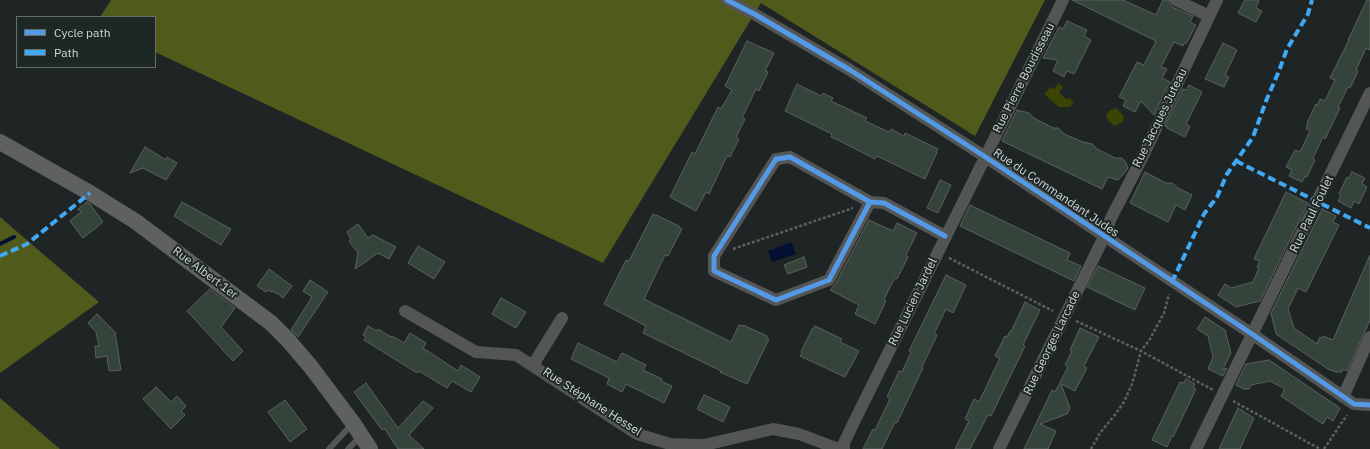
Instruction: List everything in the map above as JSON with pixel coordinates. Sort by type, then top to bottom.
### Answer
[{"type":"street","name":"Rue du Commandant Judes","points":[[727,0],[756,15],[850,70],[984,156],[1252,334],[1354,404],[1370,405]]},
{"type":"street","name":"Rue Pierre Boudisseau","points":[[984,156],[1063,0]]},
{"type":"street","points":[[1176,0],[1209,16]]},
{"type":"street","name":"Rue Jacques Juteau","points":[[1104,237],[1111,218],[1142,158],[1217,0]]},
{"type":"street","name":"Rue Paul Foulet","points":[[1196,449],[1280,280],[1370,93]]},
{"type":"street","name":"Rue Albert 1er","points":[[0,142],[135,220],[271,323],[301,354],[361,436]]},
{"type":"street","name":"Rue Lucien Jardel","points":[[844,449],[844,444],[854,422],[984,156]]},
{"type":"street","points":[[870,202],[829,280],[776,300],[714,271],[714,256],[776,160],[790,157],[870,202],[884,204],[945,236]]},
{"type":"street","name":"Rue Georges Larcade","points":[[999,449],[1104,237]]},
{"type":"street","name":"Rue Stéphane Hessel","points":[[405,311],[476,352],[516,355],[638,434],[670,444],[698,447],[773,429],[799,434],[839,449]]},
{"type":"street","name":"Rue Stéphane Hessel","points":[[533,365],[562,318]]},
{"type":"street","points":[[1343,397],[1370,337]]},
{"type":"lane","points":[[329,449],[361,436]]},
{"type":"lane","points":[[348,449],[361,436]]},
{"type":"path","points":[[714,256],[870,202]]},
{"type":"path","points":[[937,252],[1065,316],[1141,351],[1320,449]]},
{"type":"path","points":[[1091,449],[1100,433],[1124,402],[1132,384],[1141,351],[1150,339],[1164,313],[1172,282]]},
{"type":"path","points":[[1324,449],[1354,404]]},
{"type":"green space","points":[[111,0],[1045,0],[975,136],[761,3],[603,263],[156,52],[156,16],[101,16]]},
{"type":"green space","points":[[1059,83],[1063,87],[1059,92],[1066,99],[1069,98],[1074,102],[1070,107],[1059,107],[1044,94],[1051,87],[1054,89]]},
{"type":"green space","points":[[1116,108],[1124,118],[1123,122],[1114,126],[1108,121],[1106,115],[1109,111]]},
{"type":"green space","points":[[0,217],[99,302],[0,373]]},
{"type":"green space","points":[[0,398],[60,449],[0,449]]},
{"type":"water","points":[[791,242],[796,254],[772,262],[768,251]]},
{"type":"building","points":[[1072,0],[1123,0],[1156,15],[1163,0],[1169,0],[1172,7],[1193,16],[1190,22],[1196,25],[1186,44],[1184,43],[1183,46],[1174,42],[1161,67],[1167,69],[1162,78],[1170,82],[1154,115],[1141,101],[1135,112],[1123,106],[1126,100],[1119,97],[1137,62],[1144,65],[1156,41]]},
{"type":"building","points":[[1245,0],[1259,0],[1256,8],[1262,11],[1256,22],[1238,13]]},
{"type":"building","points":[[1367,0],[1370,0],[1370,50],[1366,48],[1356,70],[1358,71],[1354,80],[1350,88],[1348,87],[1338,107],[1340,108],[1325,139],[1323,137],[1313,158],[1315,160],[1307,177],[1305,176],[1302,182],[1289,176],[1292,170],[1286,167],[1295,150],[1300,152],[1310,131],[1306,129],[1307,123],[1316,104],[1318,105],[1320,99],[1325,101],[1335,80],[1330,78]]},
{"type":"building","points":[[1067,21],[1087,30],[1084,36],[1091,40],[1074,74],[1067,71],[1064,77],[1053,71],[1058,60],[1043,58],[1059,27],[1063,29]]},
{"type":"building","points":[[747,41],[774,53],[765,71],[768,72],[759,91],[756,89],[742,118],[745,119],[736,137],[739,139],[730,157],[727,156],[709,194],[706,192],[696,211],[670,197],[692,152],[695,154],[718,107],[721,109],[732,90],[725,86]]},
{"type":"building","points":[[1223,43],[1237,50],[1225,75],[1229,77],[1224,87],[1205,79]]},
{"type":"building","points":[[797,84],[821,96],[823,93],[833,98],[831,101],[867,118],[865,121],[889,132],[891,129],[904,136],[905,133],[938,149],[925,179],[877,156],[875,159],[831,137],[832,134],[785,111]]},
{"type":"building","points":[[1189,85],[1202,92],[1186,124],[1190,126],[1185,137],[1165,126],[1183,89],[1186,90]]},
{"type":"building","points":[[1017,110],[1029,113],[1034,118],[1053,128],[1058,128],[1064,134],[1092,144],[1097,149],[1115,158],[1122,158],[1126,163],[1128,168],[1127,170],[1118,180],[1108,177],[1102,189],[1002,141]]},
{"type":"building","points":[[145,147],[166,160],[167,157],[177,163],[166,180],[143,168],[130,173]]},
{"type":"building","points":[[1145,172],[1166,183],[1172,183],[1178,188],[1192,195],[1185,210],[1176,205],[1168,222],[1130,203]]},
{"type":"building","points":[[1352,172],[1365,178],[1362,184],[1367,187],[1359,204],[1354,201],[1351,208],[1338,201],[1341,195],[1339,194],[1347,177],[1349,178]]},
{"type":"building","points":[[940,180],[951,185],[938,213],[927,208]]},
{"type":"building","points":[[1286,192],[1308,203],[1260,301],[1236,307],[1218,295],[1225,284],[1231,288],[1253,282],[1259,268],[1257,267],[1260,261],[1254,259]]},
{"type":"building","points":[[87,202],[103,222],[83,238],[70,221],[81,212],[78,209]]},
{"type":"building","points":[[182,202],[231,229],[221,245],[174,216]]},
{"type":"building","points":[[970,205],[1070,253],[1067,260],[1081,266],[1074,281],[960,226]]},
{"type":"building","points":[[1322,209],[1336,216],[1333,222],[1339,225],[1306,292],[1298,288],[1288,309],[1294,328],[1317,344],[1320,337],[1322,338],[1323,336],[1333,340],[1370,255],[1370,320],[1347,371],[1343,369],[1342,372],[1336,372],[1328,369],[1276,334],[1271,313]]},
{"type":"building","points":[[653,214],[679,226],[682,229],[668,256],[665,255],[644,299],[731,342],[739,325],[743,325],[767,336],[766,338],[769,339],[747,384],[643,333],[646,326],[604,304],[626,260],[629,261]]},
{"type":"building","points":[[869,220],[893,231],[897,223],[917,233],[906,255],[908,257],[897,279],[895,278],[889,289],[884,300],[886,301],[875,324],[855,314],[859,305],[830,290],[836,283]]},
{"type":"building","points":[[358,224],[368,238],[373,235],[396,247],[389,259],[378,253],[355,269],[358,253],[349,241],[351,239],[347,232]]},
{"type":"building","points":[[418,246],[445,262],[434,279],[408,263]]},
{"type":"building","points":[[804,257],[807,267],[788,274],[784,265]]},
{"type":"building","points":[[1098,266],[1145,288],[1135,310],[1087,287]]},
{"type":"building","points":[[269,269],[292,286],[283,298],[273,291],[268,290],[266,292],[257,286]]},
{"type":"building","points":[[946,275],[966,285],[953,313],[946,309],[934,334],[937,335],[922,367],[923,368],[897,423],[895,422],[882,449],[863,449],[873,429],[875,430],[890,399],[887,397],[899,371],[902,372],[911,352],[909,351]]},
{"type":"building","points":[[310,280],[328,292],[298,337],[291,330],[312,297],[303,291]]},
{"type":"building","points":[[210,289],[235,308],[221,327],[243,351],[233,361],[187,311]]},
{"type":"building","points":[[501,298],[526,312],[516,328],[492,314]]},
{"type":"building","points":[[1025,302],[1040,310],[1023,345],[1025,346],[991,416],[988,415],[970,449],[955,449],[969,421],[965,419],[974,399],[979,402],[1000,358],[995,356],[1005,336],[1007,337],[1010,331],[1011,332]]},
{"type":"building","points":[[97,314],[115,332],[121,370],[109,371],[107,356],[96,358],[95,346],[99,346],[96,332],[88,323]]},
{"type":"building","points":[[1205,317],[1225,330],[1231,353],[1223,369],[1227,368],[1223,376],[1208,369],[1213,357],[1208,336],[1197,329]]},
{"type":"building","points":[[368,326],[377,331],[378,329],[404,343],[410,333],[426,343],[423,348],[458,371],[461,365],[480,377],[471,392],[452,381],[447,388],[419,371],[417,373],[364,340],[366,337],[363,335]]},
{"type":"building","points":[[815,326],[842,339],[840,342],[859,351],[845,377],[800,356],[812,329]]},
{"type":"building","points":[[1080,328],[1099,337],[1084,366],[1087,368],[1075,391],[1061,384],[1070,408],[1067,414],[1040,424],[1056,431],[1048,449],[1024,449],[1052,390],[1055,392],[1068,367],[1065,365],[1072,351],[1070,350]]},
{"type":"building","points":[[578,343],[617,362],[622,353],[646,365],[643,370],[662,379],[661,381],[672,386],[664,403],[626,384],[622,392],[607,384],[609,378],[571,359]]},
{"type":"building","points":[[1269,360],[1340,408],[1333,421],[1327,417],[1323,424],[1281,396],[1285,389],[1270,381],[1251,385],[1249,389],[1244,389],[1236,385],[1246,364]]},
{"type":"building","points":[[1186,379],[1195,384],[1193,388],[1196,389],[1167,447],[1152,440],[1180,382],[1184,383]]},
{"type":"building","points":[[366,383],[398,428],[423,401],[433,408],[409,435],[424,449],[398,449],[384,428],[382,430],[354,392]]},
{"type":"building","points":[[156,387],[171,402],[177,396],[186,406],[181,411],[185,415],[171,429],[143,399]]},
{"type":"building","points":[[704,395],[730,407],[723,422],[697,409]]},
{"type":"building","points":[[285,400],[307,429],[290,442],[268,412]]},
{"type":"building","points":[[1238,408],[1254,418],[1240,449],[1219,449]]},
{"type":"waterway","points":[[0,244],[14,237]]},
{"type":"marked path","points":[[1172,282],[1204,214],[1217,197],[1227,174],[1253,137],[1287,49],[1308,14],[1312,0]]},
{"type":"marked path","points":[[1236,161],[1370,228]]},
{"type":"marked path","points":[[0,256],[27,244],[90,193]]},
{"type":"cycle path","points":[[727,0],[756,15],[850,70],[984,156],[1252,334],[1354,404],[1370,405]]},
{"type":"cycle path","points":[[870,202],[790,157],[776,159],[714,256],[714,271],[776,300],[829,280],[870,202],[884,203],[945,236]]}]
